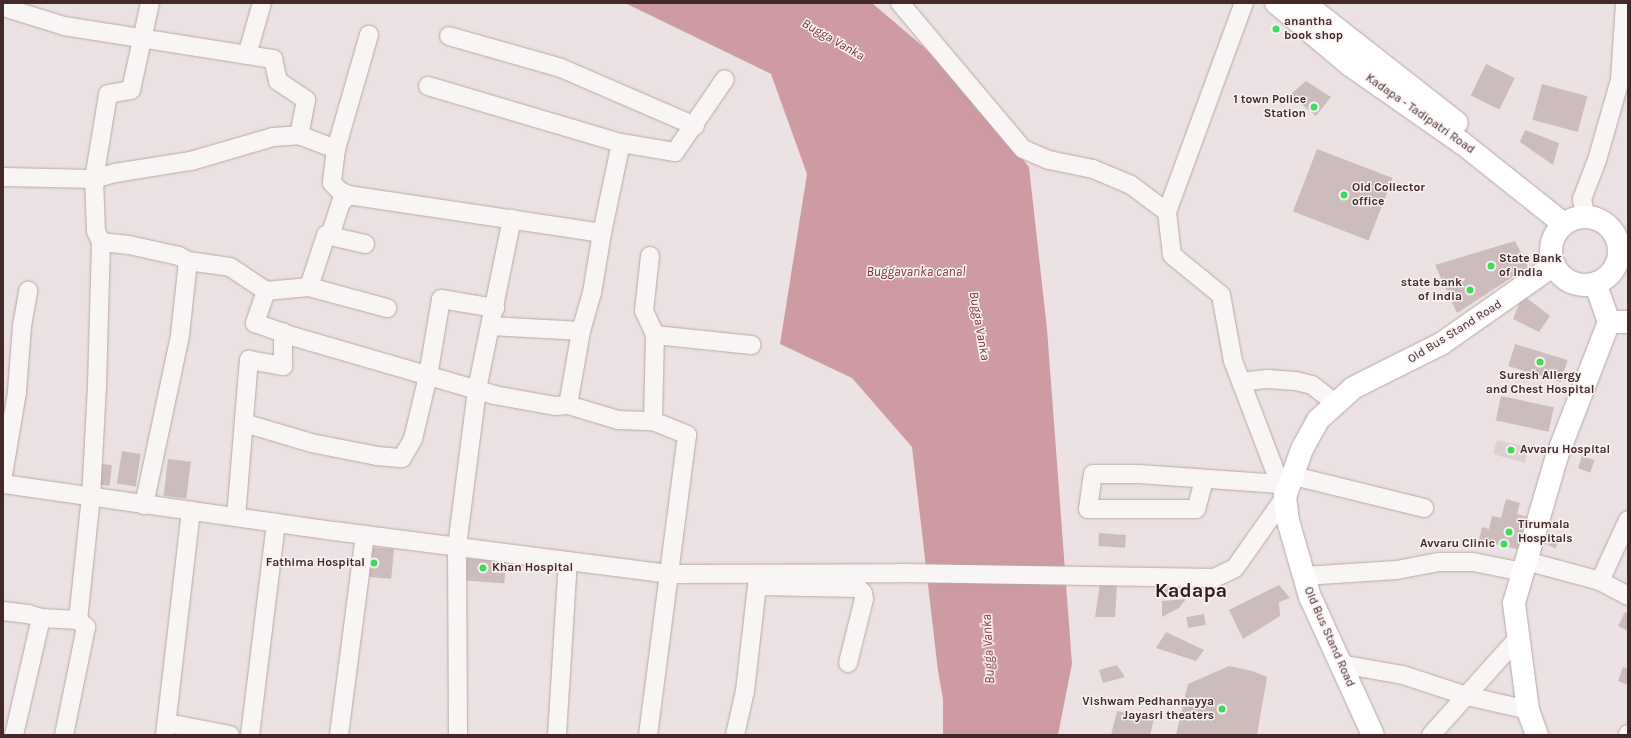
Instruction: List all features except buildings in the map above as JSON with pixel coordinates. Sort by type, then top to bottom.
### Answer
[{"type":"main road","name":"Kadapa - Tadipatri Road","points":[[1276,3],[1350,65],[1575,220]]},
{"type":"main road","name":"Kadapa - Tadipatri Road","points":[[1304,3],[1472,134],[1575,220]]},
{"type":"main road","points":[[1575,220],[1603,222],[1622,235],[1619,254],[1612,272],[1595,283],[1586,285],[1571,282],[1559,273],[1554,265],[1552,243],[1575,220]]},
{"type":"main road","name":"Old Bus Stand Road","points":[[1373,735],[1310,597],[1288,521],[1287,486],[1302,449],[1318,420],[1353,388],[1441,344],[1554,265]]},
{"type":"main road","points":[[1537,735],[1528,710],[1514,603],[1557,456],[1618,322],[1595,283]]},
{"type":"street","points":[[78,620],[90,497],[101,242],[96,231],[94,179],[108,94],[131,90],[150,3]]},
{"type":"street","points":[[247,55],[262,3]]},
{"type":"street","points":[[900,3],[1023,149],[1049,160],[1093,169],[1131,185],[1167,212]]},
{"type":"street","points":[[1244,3],[1167,212],[1172,254],[1221,295],[1233,361],[1287,486]]},
{"type":"street","points":[[1575,220],[1597,160],[1620,80],[1625,3]]},
{"type":"street","points":[[3,7],[64,26],[142,37],[275,60],[278,81],[305,98],[299,135]]},
{"type":"street","points":[[369,35],[336,149],[332,183],[340,191],[348,195],[602,233]]},
{"type":"street","points":[[449,36],[556,66],[695,126]]},
{"type":"street","points":[[428,86],[621,143],[672,153],[695,126],[725,79]]},
{"type":"street","points":[[3,177],[94,179],[115,173],[191,161],[273,137],[299,135],[336,149]]},
{"type":"street","points":[[568,405],[581,330],[592,292],[602,233],[621,143]]},
{"type":"street","points":[[330,236],[341,203],[348,195]]},
{"type":"street","points":[[458,735],[457,546],[477,388],[495,308],[512,219]]},
{"type":"street","points":[[309,286],[326,235],[365,244]]},
{"type":"street","points":[[101,242],[129,245],[179,256],[188,261],[230,267],[266,291],[309,286],[387,308]]},
{"type":"street","points":[[650,256],[644,311],[655,335],[653,421]]},
{"type":"street","points":[[144,505],[180,335],[188,261]]},
{"type":"street","points":[[3,474],[17,392],[22,326],[28,291]]},
{"type":"street","points":[[266,291],[255,323],[428,376],[477,388],[494,395],[556,406],[568,405],[618,420],[653,421],[687,435],[648,735]]},
{"type":"street","points":[[244,423],[311,443],[376,456],[402,458],[413,439],[428,376],[441,299],[495,308]]},
{"type":"street","points":[[491,326],[581,330]]},
{"type":"street","points":[[236,517],[249,360],[283,366],[283,332]]},
{"type":"street","points":[[655,335],[751,345]]},
{"type":"street","points":[[1241,382],[1268,379],[1296,381],[1312,385],[1335,403]]},
{"type":"street","points":[[1204,480],[1196,509],[1088,509],[1093,474],[1139,474],[1287,486],[1424,508]]},
{"type":"street","points":[[3,484],[276,523],[568,561],[669,578],[757,586],[858,588],[863,593],[864,599],[848,663]]},
{"type":"street","points":[[669,578],[901,573],[1214,578],[1235,568],[1287,486]]},
{"type":"street","points":[[191,511],[166,729],[230,735]]},
{"type":"street","points":[[1600,580],[1628,520]]},
{"type":"street","points":[[250,735],[276,523]]},
{"type":"street","points":[[339,735],[365,535]]},
{"type":"street","points":[[557,735],[568,561]]},
{"type":"street","points":[[1304,576],[1397,570],[1439,562],[1473,562],[1525,566],[1600,580],[1628,596]]},
{"type":"street","points":[[736,735],[745,691],[757,586]]},
{"type":"street","points":[[3,611],[28,614],[41,618],[78,620],[86,627],[64,735]]},
{"type":"street","points":[[14,735],[41,618]]},
{"type":"street","points":[[1431,735],[1519,637]]},
{"type":"street","points":[[1340,664],[1403,675],[1467,696],[1528,710]]},
{"type":"shaded area","name":"Avvaru Hospital","points":[[1497,440],[1528,447],[1525,463],[1493,454]]},
{"type":"water","name":"Buggavanka canal","points":[[625,3],[872,3],[953,72],[1029,167],[1047,329],[1072,664],[1058,735],[943,735],[943,699],[938,671],[912,447],[852,378],[780,344],[807,174],[771,74]]},
{"type":"place","name":"anantha book shop","points":[[1276,29]]},
{"type":"place","name":"1 town Police Station","points":[[1314,107]]},
{"type":"place","name":"Old Collector office","points":[[1344,195]]},
{"type":"place","name":"State Bank of India","points":[[1491,266]]},
{"type":"place","name":"state bank of india","points":[[1470,290]]},
{"type":"place","name":"Suresh Allergy and Chest Hospital","points":[[1540,362]]},
{"type":"place","name":"Avvaru Hospital","points":[[1511,450]]},
{"type":"place","name":"Tirumala Hospitals","points":[[1509,532]]},
{"type":"place","name":"Avvaru Clinic","points":[[1504,544]]},
{"type":"place","name":"Fathima Hospital","points":[[374,563]]},
{"type":"place","name":"Khan Hospital","points":[[483,568]]},
{"type":"place","name":"Vishwam Pedhannayya Jayasri theaters","points":[[1222,709]]},
{"type":"district","name":"Kadapa","points":[[1191,590]]},
{"type":"water label","name":"Bugga Vanka","points":[[833,40]]},
{"type":"water label","name":"Bugga Vanka","points":[[979,326]]},
{"type":"water label","name":"Bugga Vanka","points":[[989,649]]}]
